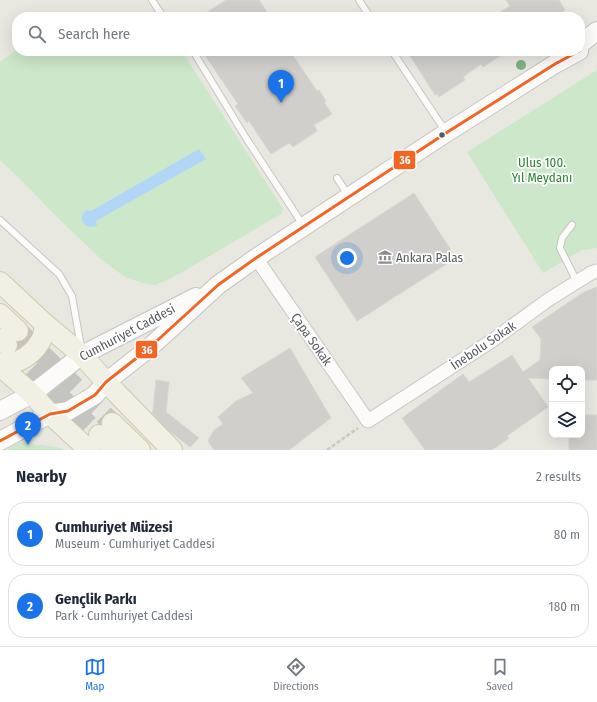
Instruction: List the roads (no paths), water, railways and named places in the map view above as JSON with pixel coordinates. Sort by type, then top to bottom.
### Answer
[{"type":"main road","points":[[585,40],[597,31]]},
{"type":"main road","name":"Cumhuriyet Caddesi","points":[[585,48],[597,41]]},
{"type":"main road","name":"Cumhuriyet Caddesi","points":[[555,64],[565,56]]},
{"type":"main road","name":"Cumhuriyet Caddesi","points":[[0,441],[50,414],[68,411],[95,395],[106,382],[148,349],[218,285],[304,226],[446,133],[570,56]]},
{"type":"main road","points":[[0,282],[45,324],[82,355],[172,450]]},
{"type":"main road","name":"Cumhuriyet Caddesi","points":[[0,411],[32,394],[82,355],[218,285]]},
{"type":"main road","points":[[0,314],[8,364],[16,362],[29,355],[39,344],[43,335],[45,324]]},
{"type":"main road","points":[[5,349],[32,394],[50,414],[100,436],[140,450]]},
{"type":"main road","points":[[100,436],[114,450]]},
{"type":"street","name":"Çapa Sokak","points":[[256,258],[368,421]]},
{"type":"street","name":"İnebolu Sokak","points":[[368,421],[492,340],[548,300],[591,273],[597,271]]},
{"type":"lane","points":[[152,0],[160,12]]},
{"type":"lane","points":[[359,0],[367,12]]},
{"type":"lane","points":[[196,56],[246,138],[304,226]]},
{"type":"lane","points":[[395,56],[446,133]]},
{"type":"lane","points":[[337,178],[349,197]]},
{"type":"lane","points":[[0,220],[58,274],[72,296],[82,355]]},
{"type":"lane","points":[[572,225],[562,238],[560,248],[577,282]]},
{"type":"water","points":[[199,149],[206,159],[96,221],[97,226],[89,227],[83,223],[82,216],[87,210],[91,211]]},
{"type":"tunnel","points":[[18,331],[112,423]]},
{"type":"tunnel","points":[[10,348],[99,435]]},
{"type":"place","name":"Cumhuriyet Müzesi","points":[[281,103]]},
{"type":"place","name":"Ankara Palas","points":[[385,257]]},
{"type":"place","name":"Gençlik Parkı","points":[[28,445]]},
{"type":"park label","name":"Ulus 100. Yıl Meydanı","points":[[542,170]]}]
